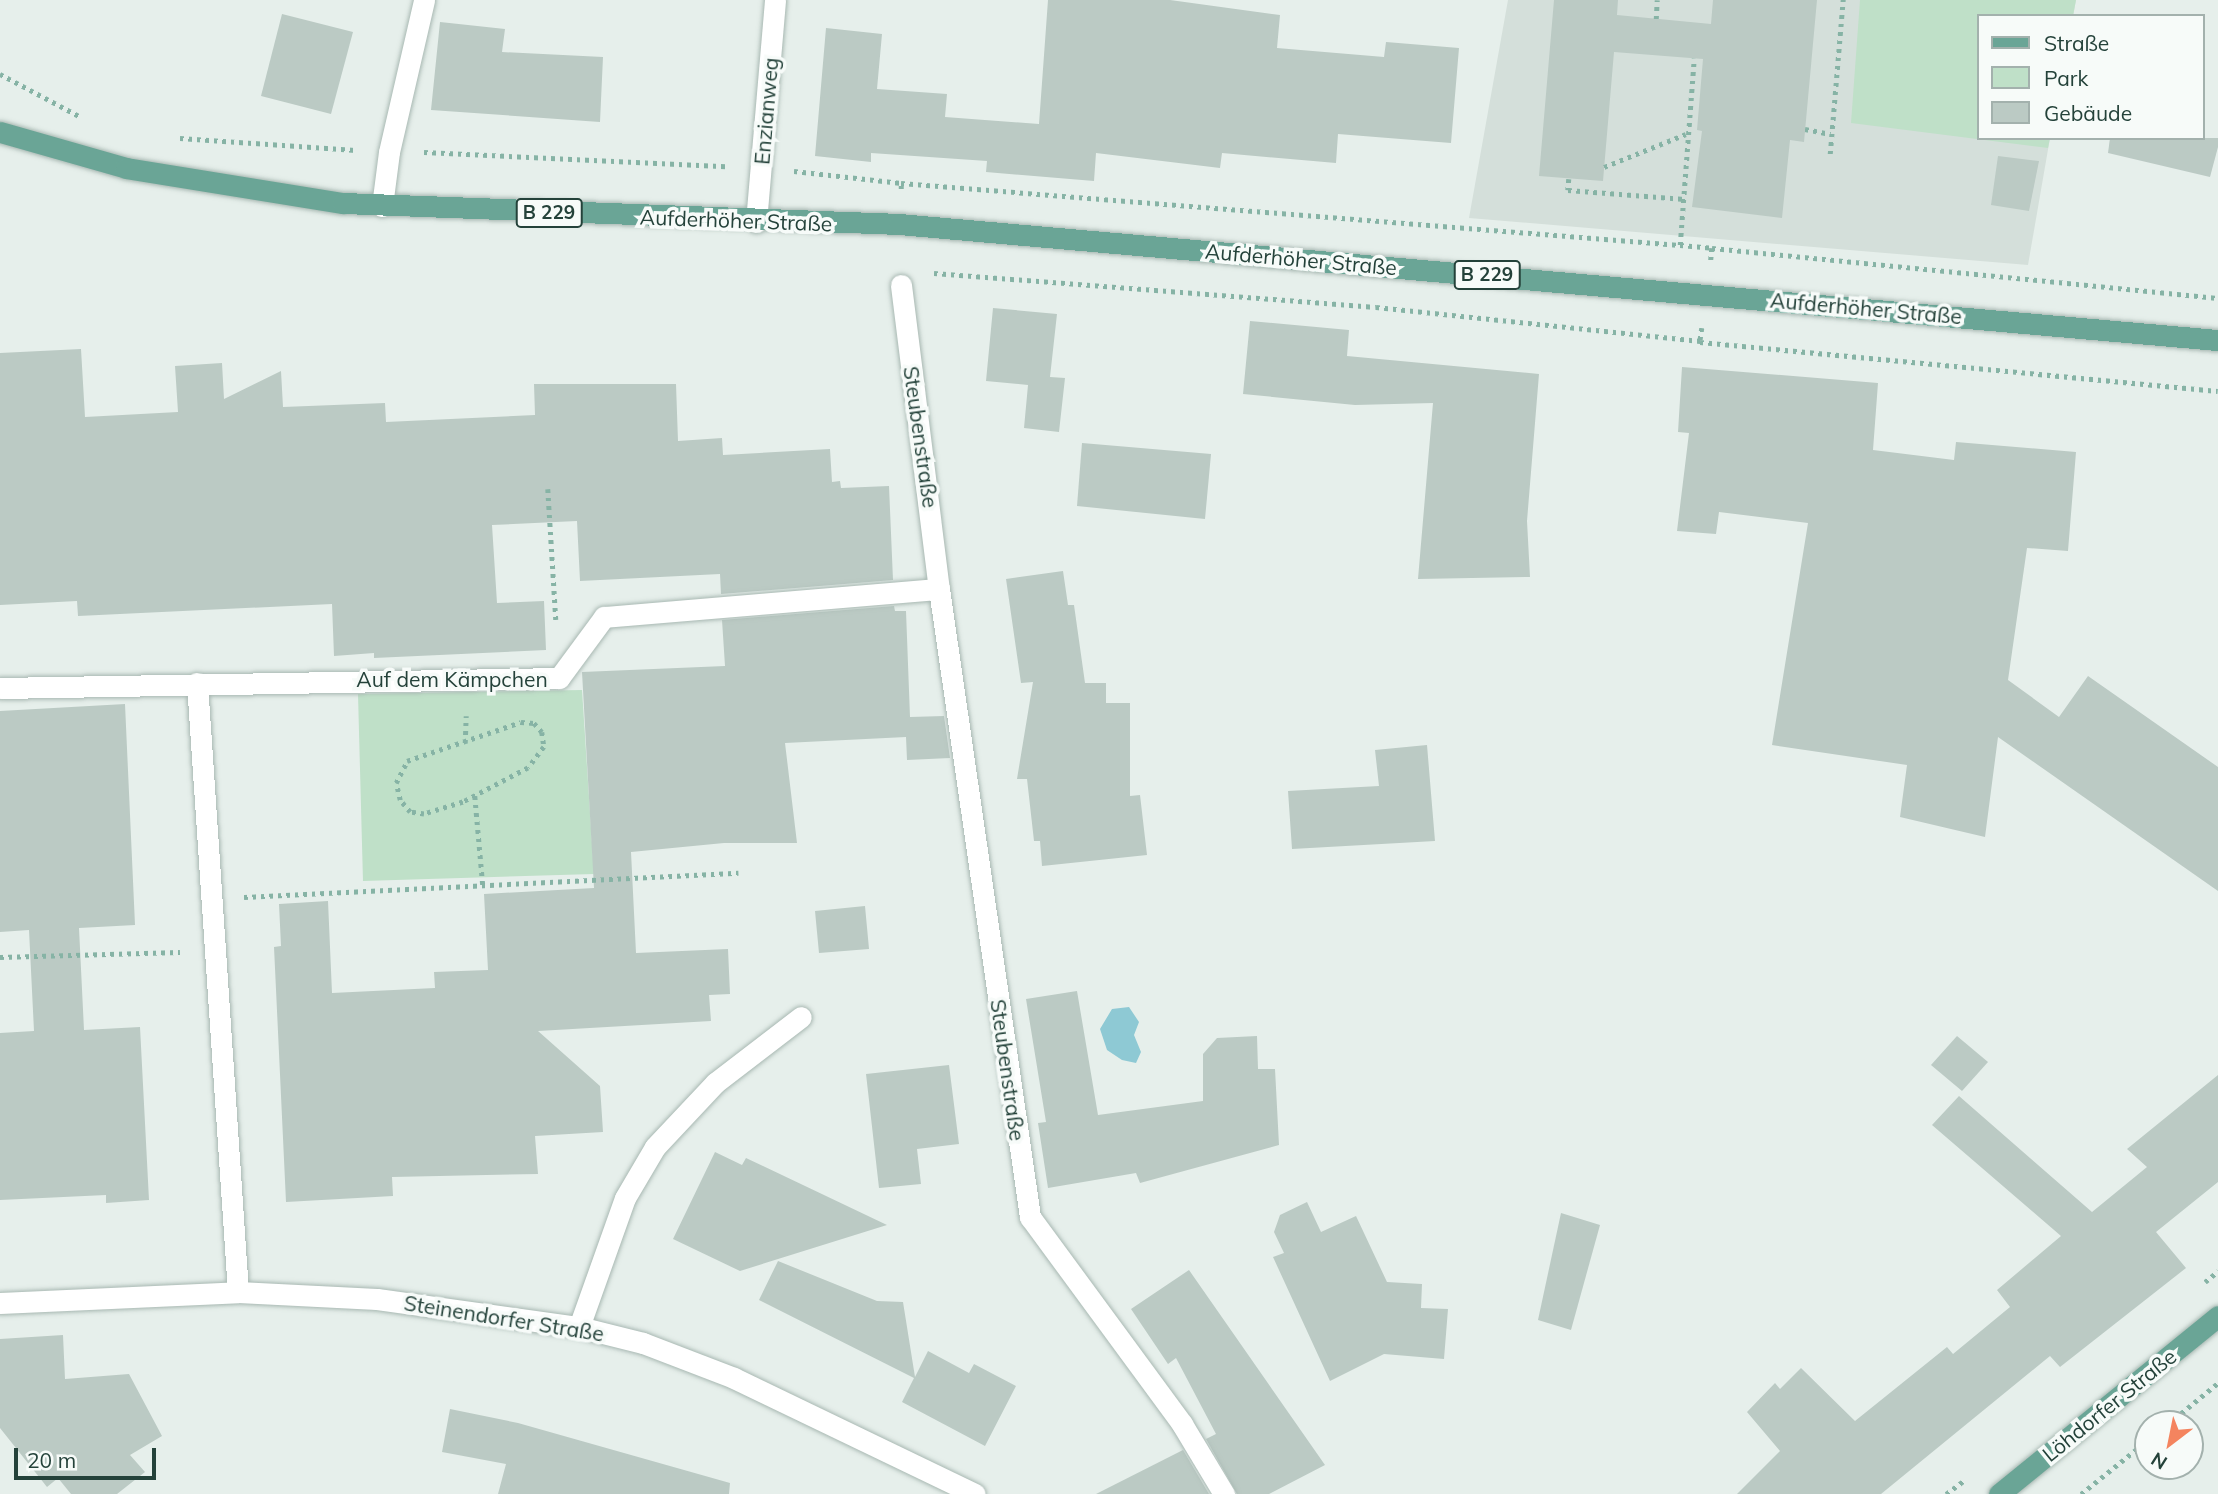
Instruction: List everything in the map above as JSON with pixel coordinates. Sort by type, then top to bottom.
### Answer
[{"type":"main road","name":"Aufderhöher Straße","points":[[0,132],[126,168],[383,206],[756,222],[899,224],[2218,340]]},
{"type":"main road","name":"Löhdorfer Straße","points":[[1999,1494],[2218,1316]]},
{"type":"street","points":[[383,206],[389,152],[424,0]]},
{"type":"street","name":"Enzianweg","points":[[756,222],[775,0]]},
{"type":"street","name":"Steubenstraße","points":[[901,285],[939,589],[1030,1217],[1182,1424],[1224,1494]]},
{"type":"street","points":[[559,678],[604,617],[939,589]]},
{"type":"street","name":"Auf dem Kämpchen","points":[[0,688],[559,678]]},
{"type":"street","points":[[197,683],[238,1292]]},
{"type":"street","points":[[579,1326],[625,1198],[655,1147],[715,1083],[801,1017]]},
{"type":"street","name":"Steinendorfer Straße","points":[[0,1303],[238,1292],[377,1299],[579,1326],[643,1343],[734,1378],[975,1494]]},
{"type":"path","points":[[1656,19],[1657,0]]},
{"type":"path","points":[[1830,154],[1843,0]]},
{"type":"path","points":[[761,168],[901,183],[1680,245],[1685,199],[1686,134],[1694,59]]},
{"type":"path","points":[[1805,129],[1831,134]]},
{"type":"path","points":[[1604,167],[1686,134]]},
{"type":"path","points":[[1569,178],[1568,190],[1685,199]]},
{"type":"path","points":[[899,224],[901,183]]},
{"type":"path","points":[[1712,248],[2218,298]]},
{"type":"path","points":[[928,273],[1376,307],[1700,341]]},
{"type":"path","name":"Auf dem Kämpchen","points":[[548,489],[559,678]]},
{"type":"path","points":[[521,722],[534,723],[542,732],[544,747],[539,758],[475,796],[424,814],[410,812],[396,783],[407,761],[521,722]]},
{"type":"path","points":[[475,796],[483,885]]},
{"type":"path","points":[[212,898],[738,873]]},
{"type":"path","points":[[0,957],[216,951]]},
{"type":"path","points":[[2185,1410],[2218,1383]]},
{"type":"path","points":[[2081,1494],[2134,1451]]},
{"type":"shaded area","points":[[1508,0],[2076,0],[2073,14],[1976,14],[1976,140],[2050,140],[2028,265],[1469,218]]},
{"type":"green space","points":[[1860,0],[2076,0],[2073,14],[1976,14],[1976,139],[1851,123]]},
{"type":"green space","points":[[1985,140],[2050,140],[2048,148]]},
{"type":"green space","points":[[582,690],[594,874],[363,881],[358,694]]},
{"type":"water","points":[[1129,1007],[1139,1022],[1134,1035],[1141,1052],[1136,1063],[1122,1060],[1107,1050],[1100,1029],[1112,1009]]},
{"type":"building","points":[[1048,0],[1170,0],[1280,15],[1277,48],[1384,57],[1386,42],[1459,48],[1451,143],[1338,134],[1336,163],[1222,153],[1220,168],[1096,153],[1094,181],[986,172],[987,161],[871,153],[871,162],[815,156],[826,28],[882,34],[877,89],[947,94],[945,117],[1039,124]]},
{"type":"building","points":[[1554,0],[1618,0],[1617,15],[1711,24],[1713,0],[1817,0],[1804,142],[1790,140],[1782,218],[1692,207],[1702,131],[1697,130],[1703,59],[1614,52],[1603,181],[1539,176]]},
{"type":"building","points":[[282,14],[353,32],[331,114],[261,96]]},
{"type":"building","points":[[440,22],[505,29],[502,52],[603,57],[600,122],[431,110]]},
{"type":"building","points":[[2218,138],[2210,177],[2108,153],[2110,140]]},
{"type":"building","points":[[1998,156],[2039,161],[2029,211],[1991,205]]},
{"type":"building","points":[[993,308],[1057,314],[1050,377],[1065,378],[1059,432],[1024,428],[1028,385],[986,381]]},
{"type":"building","points":[[1250,321],[1349,330],[1347,356],[1539,374],[1527,521],[1530,577],[1418,579],[1433,403],[1355,405],[1243,394]]},
{"type":"building","points":[[81,349],[85,417],[178,412],[175,366],[222,363],[224,399],[281,371],[283,407],[385,403],[386,422],[535,415],[534,384],[676,384],[678,441],[722,438],[723,455],[830,449],[832,482],[840,481],[841,488],[889,486],[893,580],[721,594],[720,574],[580,581],[577,521],[492,525],[497,603],[544,601],[546,650],[374,658],[374,653],[334,656],[332,604],[78,616],[77,601],[0,605],[0,353]]},
{"type":"building","points":[[1682,367],[1878,383],[1873,450],[1954,460],[1956,442],[2076,452],[2068,551],[2027,548],[2008,680],[2059,717],[2088,676],[2218,767],[2218,891],[1998,737],[1985,837],[1900,817],[1907,765],[1772,745],[1808,523],[1719,512],[1716,534],[1677,531],[1689,433],[1678,432]]},
{"type":"building","points":[[1082,443],[1211,454],[1205,519],[1077,506]]},
{"type":"building","points":[[1063,571],[1068,605],[1074,605],[1085,683],[1106,683],[1106,703],[1130,703],[1130,796],[1140,795],[1147,855],[1042,866],[1040,841],[1034,841],[1027,779],[1017,779],[1033,682],[1021,683],[1006,579]]},
{"type":"building","points":[[894,606],[895,611],[906,611],[910,717],[944,716],[950,758],[907,760],[906,737],[785,743],[797,843],[724,843],[631,852],[636,953],[728,949],[730,994],[709,995],[711,1021],[538,1031],[600,1086],[603,1132],[535,1136],[538,1174],[392,1177],[393,1196],[286,1202],[274,947],[281,946],[279,904],[328,901],[332,993],[435,988],[434,972],[488,970],[484,894],[594,888],[582,672],[725,666],[722,620]]},
{"type":"building","points":[[125,704],[135,925],[79,928],[84,1030],[140,1027],[149,1200],[106,1203],[106,1195],[0,1200],[0,1033],[34,1031],[29,930],[0,932],[0,711]]},
{"type":"building","points":[[1427,745],[1435,841],[1292,849],[1288,791],[1379,786],[1375,750]]},
{"type":"building","points":[[865,906],[869,949],[819,953],[815,911]]},
{"type":"building","points":[[1077,991],[1098,1115],[1203,1101],[1203,1054],[1217,1038],[1257,1036],[1258,1069],[1275,1069],[1279,1145],[1140,1183],[1136,1173],[1048,1188],[1038,1123],[1046,1122],[1026,999]]},
{"type":"building","points":[[1957,1036],[1988,1062],[1962,1091],[1931,1065]]},
{"type":"building","points":[[949,1065],[959,1144],[917,1149],[921,1184],[879,1188],[866,1074]]},
{"type":"building","points":[[2218,1075],[2218,1182],[2156,1232],[2186,1268],[2060,1367],[2050,1356],[1881,1494],[1737,1494],[1780,1451],[1747,1412],[1775,1383],[1780,1389],[1801,1368],[1855,1421],[1947,1347],[1953,1354],[2010,1307],[1997,1290],[2061,1236],[1932,1125],[1959,1096],[2092,1212],[2147,1167],[2127,1149]]},
{"type":"building","points":[[715,1152],[742,1165],[746,1158],[887,1225],[740,1271],[673,1239]]},
{"type":"building","points":[[1307,1202],[1321,1232],[1356,1216],[1387,1282],[1422,1284],[1421,1308],[1448,1309],[1444,1359],[1384,1354],[1330,1381],[1273,1257],[1284,1253],[1274,1232],[1280,1215]]},
{"type":"building","points":[[1561,1213],[1600,1225],[1571,1330],[1538,1320]]},
{"type":"building","points":[[778,1261],[877,1301],[903,1302],[915,1377],[928,1351],[969,1373],[974,1364],[1016,1386],[985,1446],[902,1402],[914,1378],[759,1300]]},
{"type":"building","points":[[1189,1270],[1325,1465],[1269,1494],[1237,1494],[1206,1439],[1216,1434],[1176,1358],[1168,1364],[1131,1309]]},
{"type":"building","points":[[63,1335],[65,1379],[129,1374],[162,1436],[130,1455],[145,1472],[117,1494],[71,1494],[58,1478],[47,1487],[0,1428],[0,1339]]},
{"type":"building","points":[[450,1409],[518,1423],[730,1483],[729,1494],[498,1494],[506,1464],[442,1452]]},
{"type":"building","points":[[1183,1450],[1209,1494],[1096,1494]]}]
